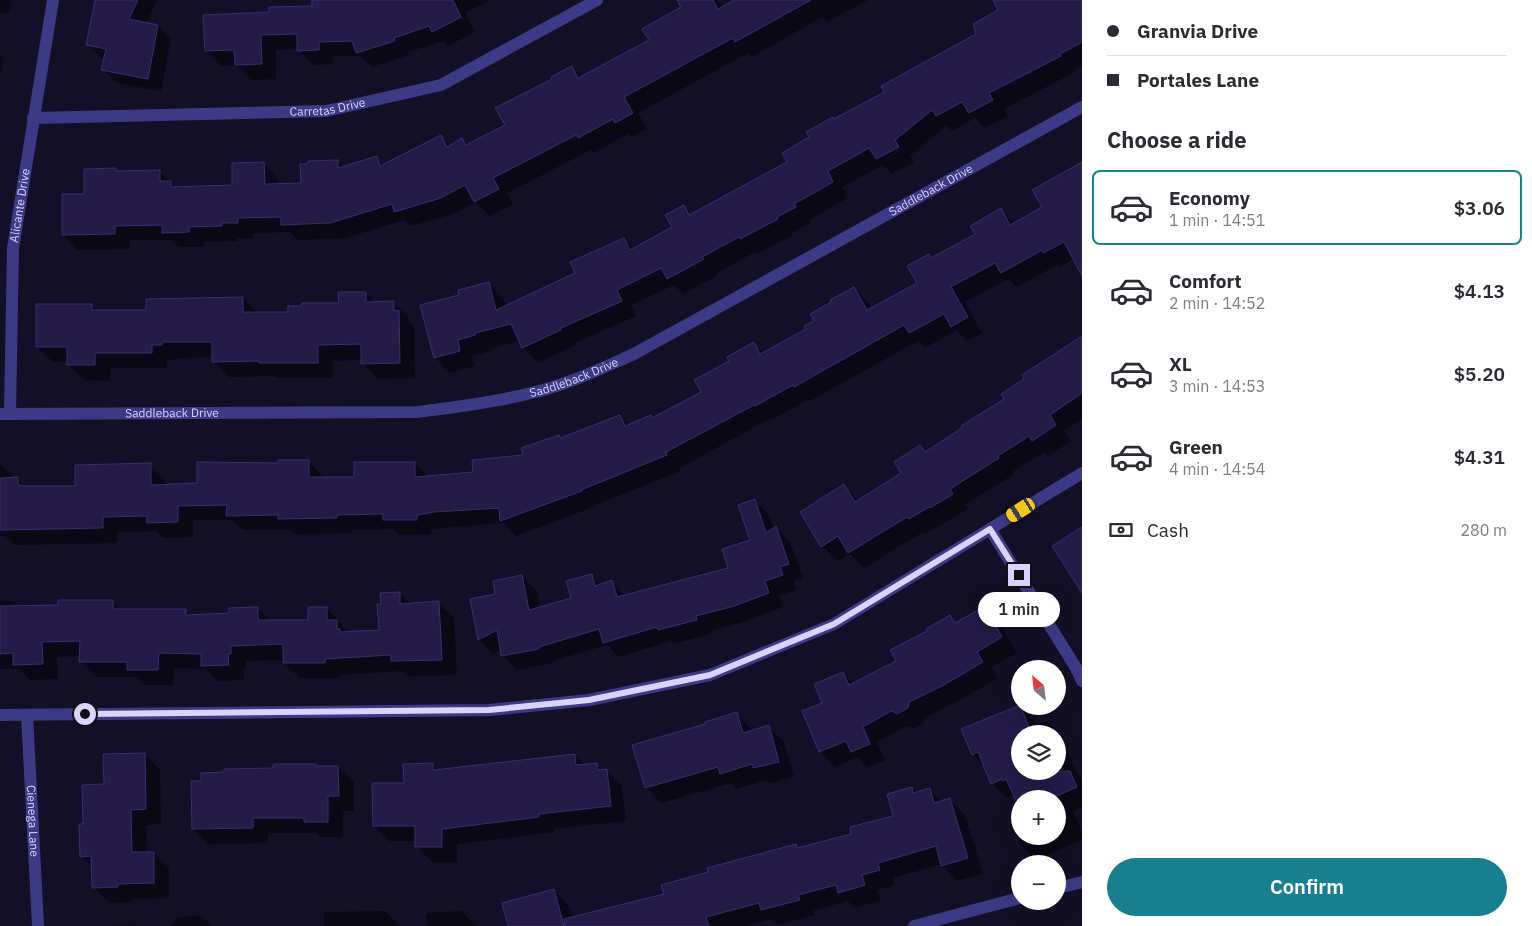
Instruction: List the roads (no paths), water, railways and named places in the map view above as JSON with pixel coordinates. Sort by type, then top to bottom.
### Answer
[{"type":"street","name":"Alicante Drive","points":[[5,414],[13,248],[53,0]]},
{"type":"street","name":"Carretas Drive","points":[[33,118],[326,111],[441,85],[597,0]]},
{"type":"street","name":"Saddleback Drive","points":[[5,414],[417,412],[472,405],[529,394],[582,377],[632,355],[1082,107]]},
{"type":"street","points":[[0,715],[489,710],[589,700],[710,675],[834,624],[1082,472]]},
{"type":"street","points":[[990,529],[1076,668],[1082,681]]},
{"type":"street","name":"Cienega Lane","points":[[27,715],[38,926]]},
{"type":"street","points":[[1066,886],[1082,882]]},
{"type":"street","points":[[914,926],[1011,900]]}]
